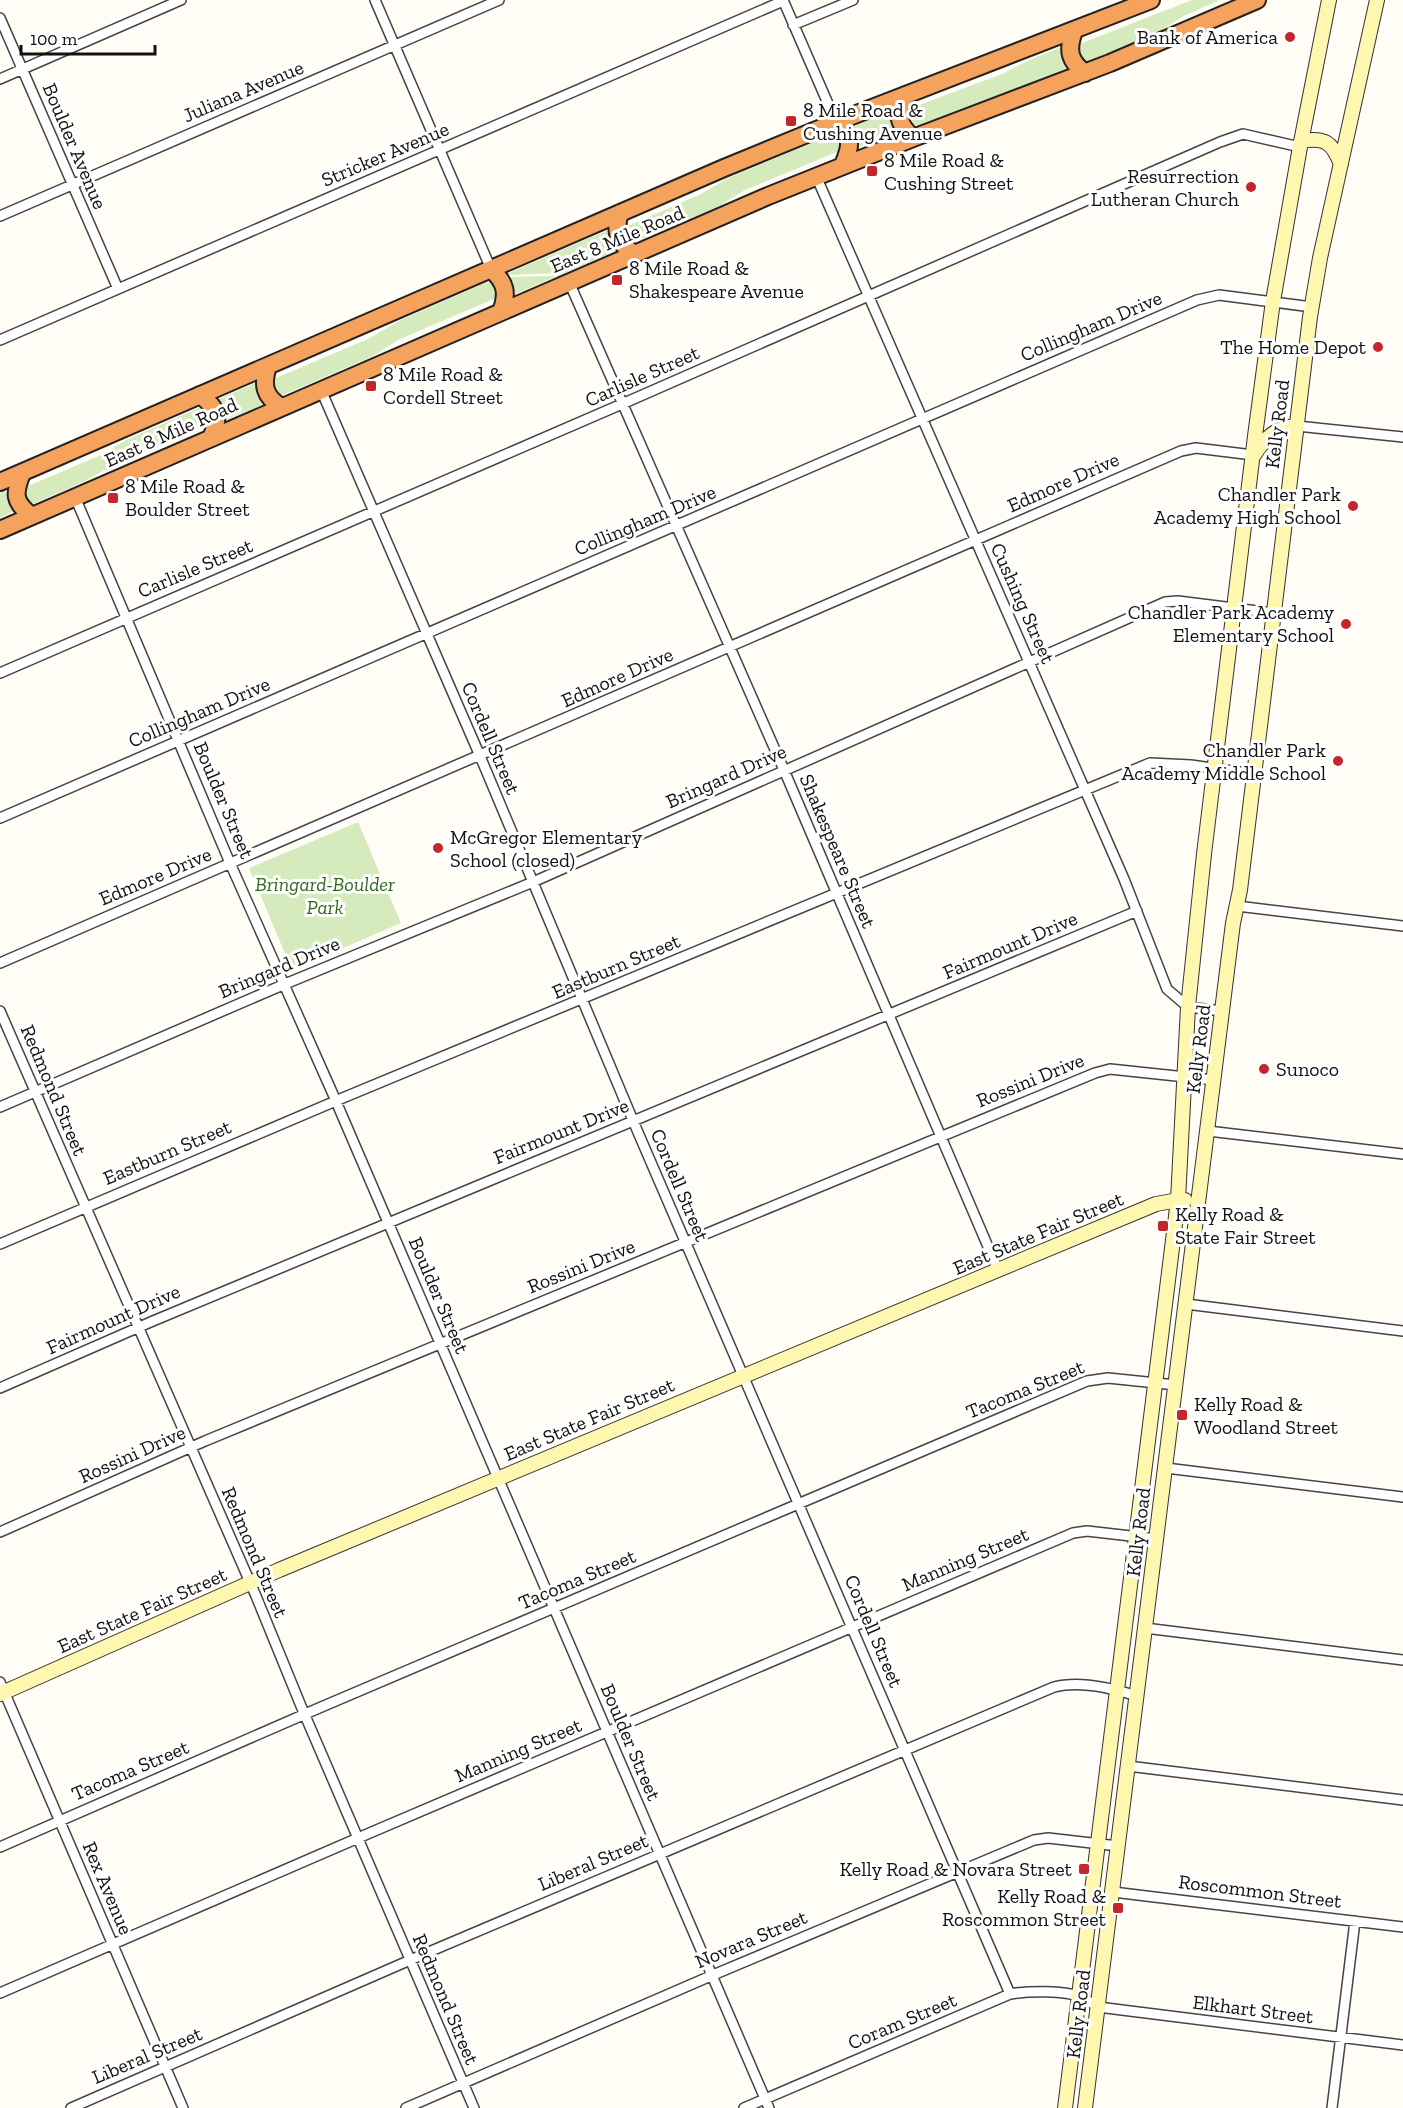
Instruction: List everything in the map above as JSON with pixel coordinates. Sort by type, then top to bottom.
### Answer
[{"type":"highway","name":"East 8 Mile Road","points":[[0,482],[620,213],[836,122],[1149,0]]},
{"type":"highway","name":"East 8 Mile Road","points":[[0,530],[816,176],[1085,73],[1250,2]]},
{"type":"highway","points":[[1074,31],[1069,46],[1070,57],[1085,73]]},
{"type":"highway","points":[[905,95],[900,105],[899,121],[913,138]]},
{"type":"highway","points":[[836,122],[846,133],[849,141],[849,152],[843,165]]},
{"type":"highway","points":[[620,213],[616,227],[618,238],[623,246],[634,254]]},
{"type":"highway","points":[[491,269],[505,286],[506,297],[501,312]]},
{"type":"highway","points":[[268,366],[265,391],[270,399],[281,408]]},
{"type":"highway","points":[[200,395],[212,404],[216,411],[217,420],[211,438]]},
{"type":"highway","points":[[22,473],[16,486],[17,498],[22,507],[32,516]]},
{"type":"street","points":[[0,79],[181,0]]},
{"type":"street","points":[[375,0],[491,269]]},
{"type":"street","name":"Juliana Avenue","points":[[0,216],[499,0]]},
{"type":"street","points":[[793,25],[853,0]]},
{"type":"street","name":"Kelly Road","points":[[1065,2108],[1178,1200],[1188,1007],[1253,455],[1273,302],[1329,0]]},
{"type":"street","name":"Kelly Road","points":[[1085,2108],[1312,307],[1320,258],[1377,0]]},
{"type":"street","points":[[783,1],[836,122]]},
{"type":"street","name":"Stricker Avenue","points":[[0,340],[783,1]]},
{"type":"street","name":"Boulder Avenue","points":[[0,18],[118,289]]},
{"type":"street","name":"Carlisle Street","points":[[0,673],[1243,134],[1301,144]]},
{"type":"street","points":[[1301,144],[1317,139],[1327,143],[1336,152],[1341,164]]},
{"type":"street","name":"Cushing Street","points":[[816,176],[1085,789],[1137,911],[1167,989],[1188,1007]]},
{"type":"street","name":"Shakespeare Street","points":[[569,282],[784,770],[998,1270]]},
{"type":"street","name":"Collingham Drive","points":[[0,818],[1206,296],[1219,295],[1312,307]]},
{"type":"street","name":"Cordell Street","points":[[321,390],[480,756],[633,1121],[1010,1994]]},
{"type":"street","points":[[1253,455],[1271,434],[1286,426],[1403,437]]},
{"type":"street","name":"Edmore Drive","points":[[0,963],[1190,447],[1253,455]]},
{"type":"street","name":"Boulder Street","points":[[75,497],[230,863],[336,1101],[767,2103]]},
{"type":"street","name":"Bringard Drive","points":[[0,1107],[285,984],[533,882],[1165,602],[1178,601],[1274,613]]},
{"type":"street","name":"Eastburn Street","points":[[0,1244],[336,1101],[1154,762],[1254,774]]},
{"type":"street","points":[[1237,906],[1403,926]]},
{"type":"street","name":"Fairmount Drive","points":[[0,1388],[137,1327],[387,1222],[1137,911]]},
{"type":"street","points":[[1188,1007],[1222,1011]]},
{"type":"street","name":"Redmond Street","points":[[0,1011],[250,1584],[304,1715],[474,2108]]},
{"type":"street","name":"Rossini Drive","points":[[0,1532],[190,1448],[440,1343],[1101,1070],[1214,1080]]},
{"type":"street","points":[[1208,1131],[1403,1154]]},
{"type":"street","name":"East State Fair Street","points":[[2,1690],[498,1478],[1156,1204],[1178,1200],[1199,1202]]},
{"type":"street","points":[[1186,1304],[1403,1331]]},
{"type":"street","name":"Tacoma Street","points":[[0,1847],[1092,1379],[1108,1378],[1176,1385]]},
{"type":"street","points":[[1166,1468],[1403,1497]]},
{"type":"street","name":"Manning Street","points":[[0,1993],[1073,1533],[1087,1532],[1157,1539]]},
{"type":"street","points":[[1146,1628],[1403,1660]]},
{"type":"street","name":"Liberal Street","points":[[71,2108],[410,1960],[1054,1687],[1069,1684],[1118,1690],[1137,1696]]},
{"type":"street","name":"Rex Avenue","points":[[2,1690],[183,2108]]},
{"type":"street","points":[[1128,1766],[1403,1800]]},
{"type":"street","name":"Novara Street","points":[[406,2108],[713,1975],[1040,1839],[1118,1846]]},
{"type":"street","name":"Roscommon Street","points":[[1113,1892],[1403,1927]]},
{"type":"street","points":[[1332,2108],[1355,1921]]},
{"type":"street","name":"Coram Street","points":[[744,2108],[767,2103],[1010,1994],[1036,1991],[1079,1996]]},
{"type":"street","points":[[1079,1996],[1098,2007]]},
{"type":"street","name":"Elkhart Street","points":[[1098,2007],[1403,2045]]},
{"type":"green space","points":[[1192,0],[1220,0],[1184,16],[1155,34],[1089,61],[1082,60],[1077,49],[1082,43]]},
{"type":"green space","points":[[1062,47],[1063,59],[1068,69],[917,126],[908,123],[907,110],[911,108],[1002,74]]},
{"type":"green space","points":[[891,112],[897,133],[856,148],[851,127]]},
{"type":"green space","points":[[831,135],[838,136],[842,141],[840,150],[837,152],[745,190],[717,207],[638,241],[628,241],[625,229],[630,225],[701,194],[728,178]]},
{"type":"green space","points":[[608,230],[616,251],[557,277],[555,273],[511,275],[509,273]]},
{"type":"green space","points":[[507,273],[510,277],[555,277],[513,295]]},
{"type":"green space","points":[[492,282],[497,286],[497,297],[494,299],[400,339],[371,357],[283,395],[277,396],[271,384],[276,378],[368,339],[399,321]]},
{"type":"green space","points":[[255,383],[262,405],[224,420],[217,400]]},
{"type":"green space","points":[[201,407],[207,410],[209,420],[204,425],[35,503],[25,501],[23,491],[28,486],[101,455],[126,440]]},
{"type":"green space","points":[[8,491],[15,511],[0,518],[0,493]]},
{"type":"green space","name":"Bringard-Boulder Park","points":[[358,822],[401,923],[292,970],[249,868]]},
{"type":"place","name":"Bank of America","points":[[1290,37]]},
{"type":"place","name":"8 Mile Road & Cushing Avenue","points":[[791,121]]},
{"type":"place","name":"8 Mile Road & Cushing Street","points":[[872,171]]},
{"type":"place","name":"Resurrection Lutheran Church","points":[[1251,187]]},
{"type":"place","name":"8 Mile Road & Shakespeare Avenue","points":[[617,280]]},
{"type":"place","name":"The Home Depot","points":[[1378,347]]},
{"type":"place","name":"8 Mile Road & Cordell Street","points":[[371,386]]},
{"type":"place","name":"8 Mile Road & Boulder Street","points":[[113,498]]},
{"type":"place","name":"Chandler Park Academy High School","points":[[1353,506]]},
{"type":"place","name":"Chandler Park Academy Elementary School","points":[[1346,624]]},
{"type":"place","name":"Chandler Park Academy Middle School","points":[[1338,761]]},
{"type":"place","name":"McGregor Elementary School (closed)","points":[[438,848]]},
{"type":"place","name":"Sunoco","points":[[1264,1069]]},
{"type":"place","name":"Kelly Road & State Fair Street","points":[[1163,1226]]},
{"type":"place","name":"Kelly Road & Woodland Street","points":[[1182,1415]]},
{"type":"place","name":"Kelly Road & Novara Street","points":[[1084,1869]]},
{"type":"place","name":"Kelly Road & Roscommon Street","points":[[1118,1908]]}]
